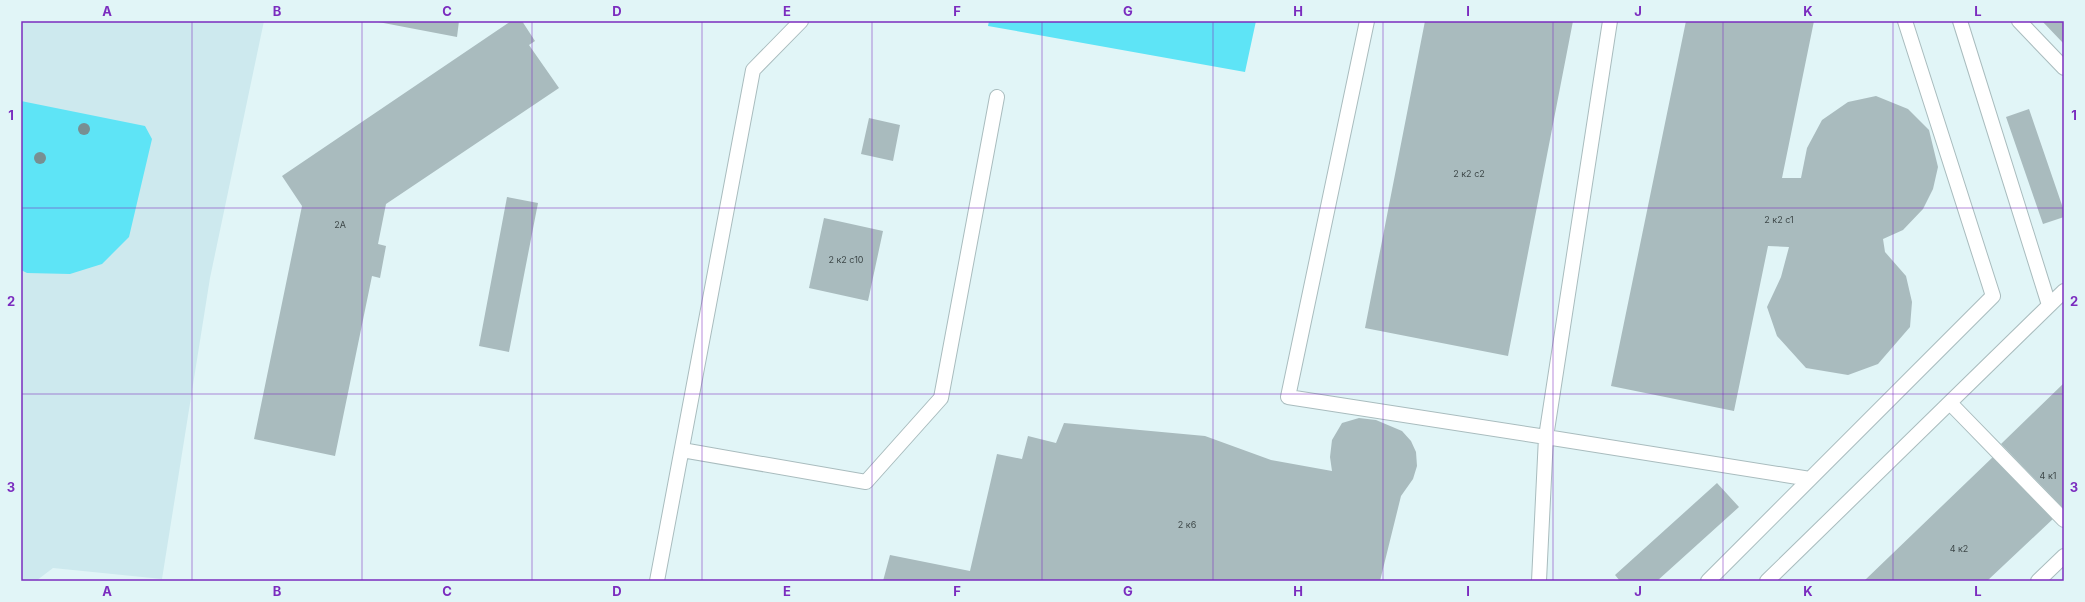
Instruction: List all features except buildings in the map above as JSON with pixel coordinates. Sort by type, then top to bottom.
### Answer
[{"type":"lane","points":[[657,581],[752,70],[801,21]]},
{"type":"lane","points":[[1367,21],[1288,397],[1810,479]]},
{"type":"lane","points":[[1539,581],[1546,437],[1610,21]]},
{"type":"lane","points":[[1708,581],[1993,296],[1905,21]]},
{"type":"lane","points":[[1960,21],[2049,305]]},
{"type":"lane","points":[[2019,21],[2064,68]]},
{"type":"lane","points":[[682,450],[866,482],[942,398],[997,97]]},
{"type":"lane","points":[[1767,581],[2064,291]]},
{"type":"lane","points":[[1950,403],[2064,520]]},
{"type":"lane","points":[[2038,581],[2064,556]]},
{"type":"shaded area","points":[[21,21],[264,21],[210,278],[162,579],[53,568],[36,581],[21,581]]},
{"type":"shaded area","points":[[989,21],[1256,21],[1245,72],[988,26]]},
{"type":"shaded area","points":[[21,101],[145,126],[152,139],[129,237],[102,264],[70,274],[27,273],[21,270]]}]
